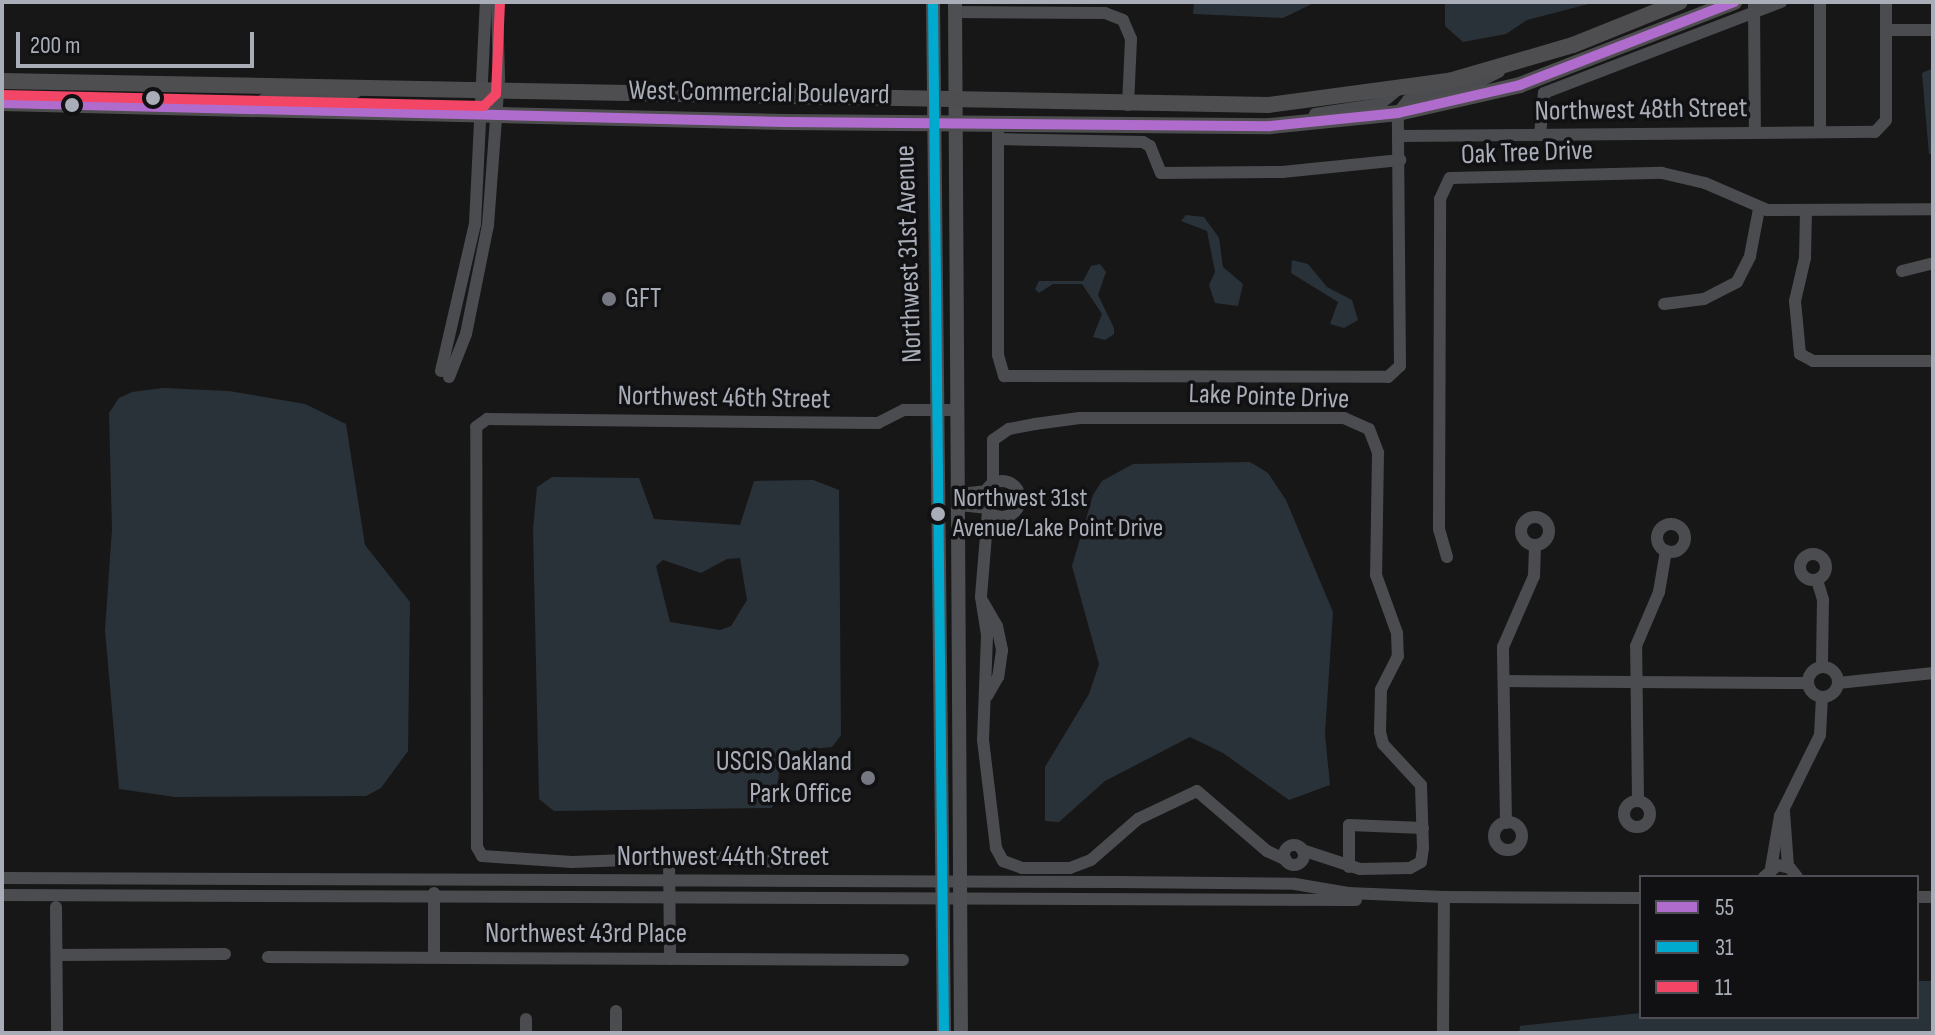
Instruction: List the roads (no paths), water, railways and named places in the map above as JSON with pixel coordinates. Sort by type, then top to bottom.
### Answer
[{"type":"highway","name":"West Commercial Boulevard","points":[[2,81],[1128,105],[1268,105],[1395,92],[1516,63],[1680,2]]},
{"type":"highway","name":"West Commercial Boulevard","points":[[2,103],[954,122],[998,131],[1270,126],[1398,113],[1520,85],[1734,2]]},
{"type":"highway","points":[[108,105],[136,96],[235,99],[250,86]]},
{"type":"main road","name":"Northwest 31st Avenue","points":[[933,2],[931,100],[941,410],[944,1033]]},
{"type":"main road","name":"Northwest 31st Avenue","points":[[955,7],[961,1033]]},
{"type":"street","points":[[486,2],[490,92]]},
{"type":"street","points":[[488,115],[488,225],[466,334],[442,371],[475,224],[497,2]]},
{"type":"street","points":[[1540,135],[1544,93],[1754,7],[1781,2]]},
{"type":"street","points":[[1820,2],[1820,132]]},
{"type":"street","points":[[1886,2],[1886,30],[1933,30]]},
{"type":"street","points":[[955,7],[1105,13],[1123,20],[1131,39],[1128,105]]},
{"type":"street","points":[[1754,7],[1755,133]]},
{"type":"street","name":"Northwest 48th Street","points":[[1400,136],[1882,129],[1886,30]]},
{"type":"street","name":"West Commercial Boulevard","points":[[1398,113],[1408,100],[1470,86],[1516,63]]},
{"type":"street","name":"West Commercial Boulevard","points":[[248,108],[265,99],[342,99],[365,88]]},
{"type":"street","name":"West Commercial Boulevard","points":[[1270,126],[1380,104],[1395,92]]},
{"type":"street","points":[[1398,113],[1400,160],[1396,373],[1388,377],[1011,378],[1001,373],[998,355],[998,131],[1143,142],[1150,146],[1161,173],[1282,172],[1400,160]]},
{"type":"street","name":"Oak Tree Drive","points":[[1447,557],[1440,542],[1439,499],[1440,199],[1447,181],[1464,175],[1662,173],[1705,183],[1759,209],[1933,209]]},
{"type":"street","points":[[1664,304],[1711,297],[1737,282],[1752,250],[1759,209]]},
{"type":"street","points":[[1806,210],[1806,250],[1795,301],[1800,354],[1813,361],[1933,361]]},
{"type":"street","points":[[1902,271],[1933,263]]},
{"type":"street","name":"Northwest 46th Street","points":[[487,419],[878,423],[904,410],[958,410]]},
{"type":"street","name":"Lake Pointe Drive","points":[[989,487],[993,440],[1009,429],[1035,424],[1080,418],[1328,418],[1363,424],[1378,453],[1376,575],[1397,633],[1398,656],[1381,690],[1380,732],[1383,744],[1421,785],[1421,862],[1410,868],[1349,867],[1326,860],[1297,862],[1267,851],[1197,791],[1138,819],[1091,860],[1070,868],[1022,868],[1003,861],[996,848],[985,698],[998,677],[1002,650],[997,626],[981,597],[982,558],[990,531]]},
{"type":"street","name":"Northwest 44th Street","points":[[487,419],[476,427],[475,440],[477,847],[482,856],[492,860],[669,858],[779,862]]},
{"type":"street","points":[[959,500],[1008,482],[1020,495],[1018,509],[1000,517],[990,531]]},
{"type":"street","points":[[989,487],[987,509],[990,531]]},
{"type":"street","points":[[959,500],[987,509],[1000,517]]},
{"type":"street","points":[[1506,823],[1503,647],[1534,576],[1535,545]]},
{"type":"street","points":[[1638,800],[1636,646],[1659,592],[1666,551]]},
{"type":"street","points":[[1817,580],[1823,600],[1822,667]]},
{"type":"street","points":[[1808,683],[1810,674],[1822,667],[1832,669],[1838,683],[1834,692],[1822,697]]},
{"type":"street","points":[[1838,683],[1933,673]]},
{"type":"street","points":[[1505,681],[1808,683],[1822,697],[1820,735],[1784,812],[1780,839],[1766,873],[1792,871],[1780,839]]},
{"type":"street","points":[[1349,867],[1349,825],[1423,828]]},
{"type":"street","points":[[669,858],[670,959]]},
{"type":"street","points":[[1295,902],[1297,862]]},
{"type":"street","name":"Northwest 44th Street","points":[[8,878],[962,882],[1297,862],[1348,893],[1639,898]]},
{"type":"street","points":[[57,1033],[61,878]]},
{"type":"street","points":[[434,880],[434,957]]},
{"type":"street","points":[[800,881],[801,900]]},
{"type":"street","name":"Northwest 44th Street","points":[[8,895],[59,902],[962,898],[1295,902],[1444,897]]},
{"type":"street","points":[[1443,1033],[1444,897]]},
{"type":"street","points":[[57,955],[225,954]]},
{"type":"street","name":"Northwest 43rd Place","points":[[268,957],[903,960]]},
{"type":"street","points":[[616,1011],[616,1033]]},
{"type":"street","points":[[526,1019],[526,1033]]},
{"type":"place","name":"GFT","points":[[609,299]]},
{"type":"place","name":"Northwest 31st Avenue/Lake Point Drive","points":[[938,514]]},
{"type":"place","name":"USCIS Oakland Park Office","points":[[868,778]]}]
